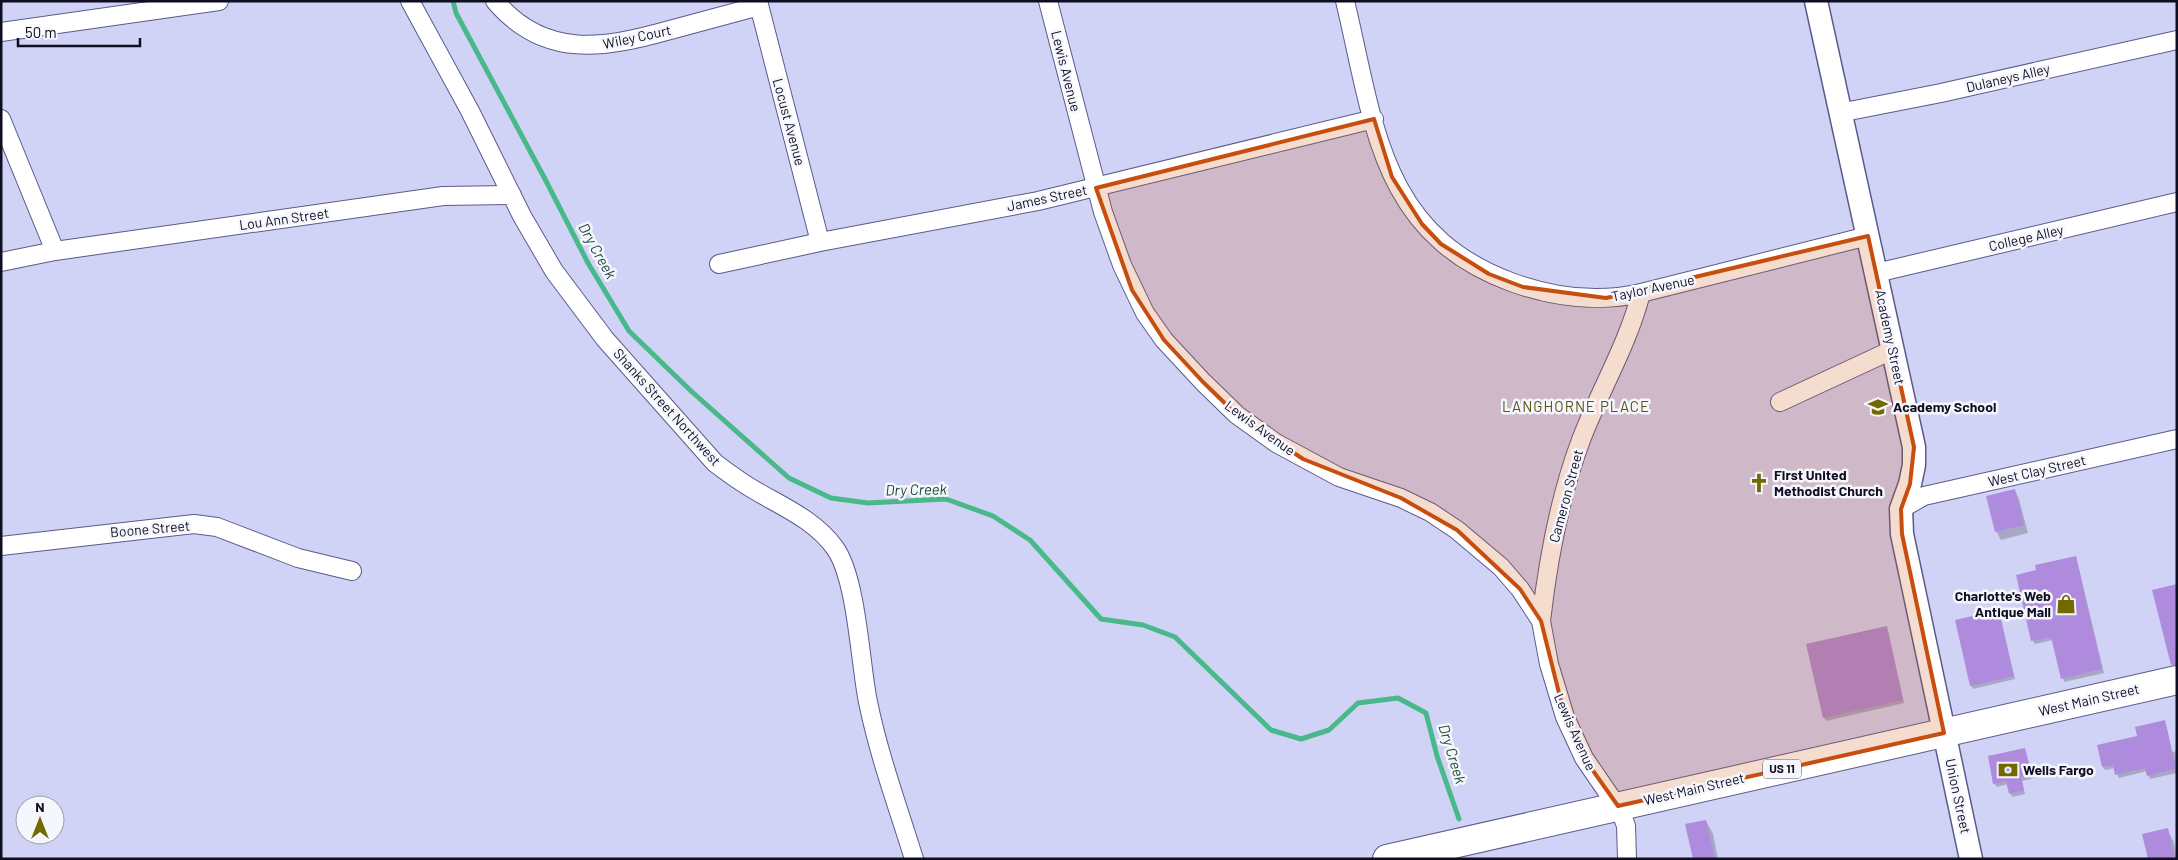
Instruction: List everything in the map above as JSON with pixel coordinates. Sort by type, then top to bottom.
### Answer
[{"type":"main road","name":"West Main Street","points":[[1387,859],[2177,680]]},
{"type":"street","points":[[1,32],[219,1]]},
{"type":"street","name":"Shanks Street Northwest","points":[[410,1],[470,111],[512,196],[554,271],[586,315],[715,463],[740,481],[804,518],[836,548],[849,580],[868,702],[878,744],[914,859]]},
{"type":"street","name":"Wiley Court","points":[[495,1],[521,25],[536,34],[556,42],[578,46],[630,42],[758,4]]},
{"type":"street","name":"Lewis Avenue","points":[[1048,1],[1096,188],[1122,265],[1132,290],[1164,340],[1203,382],[1238,415],[1303,459],[1339,476],[1401,498],[1430,512],[1458,530],[1501,566],[1520,589],[1541,621],[1551,672],[1565,717],[1588,765],[1618,806],[1626,826],[1627,859]]},
{"type":"street","name":"Taylor Avenue","points":[[1345,1],[1385,159],[1405,202],[1428,231],[1464,260],[1490,274],[1523,286],[1551,293],[1606,298],[1641,292],[1868,236]]},
{"type":"street","name":"Academy Street","points":[[1816,1],[1914,447],[1914,465],[1910,484],[1901,509],[1902,534],[1944,732]]},
{"type":"street","name":"Locust Avenue","points":[[758,4],[820,242]]},
{"type":"street","name":"Dulaneys Alley","points":[[1840,113],[1940,93],[2177,40]]},
{"type":"street","points":[[1,119],[55,251]]},
{"type":"street","name":"James Street","points":[[719,264],[820,242],[1096,188],[1374,119]]},
{"type":"street","name":"Lou Ann Street","points":[[1,262],[55,251],[443,196],[512,196]]},
{"type":"street","name":"College Alley","points":[[1876,273],[2177,202]]},
{"type":"street","name":"Cameron Street","points":[[1541,621],[1556,528],[1570,470],[1613,363],[1635,317],[1641,292]]},
{"type":"street","points":[[1780,402],[1892,350]]},
{"type":"street","name":"West Clay Street","points":[[1901,509],[1924,496],[2177,439]]},
{"type":"street","name":"Boone Street","points":[[1,546],[194,524],[218,527],[298,558],[352,571]]},
{"type":"street","name":"Union Street","points":[[1944,732],[1971,859]]},
{"type":"highlighted area","points":[[1374,119],[1392,177],[1422,224],[1441,244],[1489,274],[1523,287],[1606,298],[1868,236],[1914,447],[1910,484],[1901,509],[1902,534],[1944,733],[1618,806],[1584,758],[1565,717],[1541,621],[1520,589],[1457,530],[1401,498],[1303,459],[1237,415],[1164,340],[1132,290],[1096,188]]},
{"type":"building","points":[[2015,489],[2024,525],[1995,532],[1986,496]]},
{"type":"building","name":"Charlotte's Web Antique Mall","points":[[2076,556],[2102,669],[2061,679],[2051,637],[2031,641],[2016,575],[2036,570],[2035,565]]},
{"type":"building","points":[[2177,584],[2177,665],[2171,665],[2152,590]]},
{"type":"building","points":[[1999,610],[2014,676],[1970,686],[1955,620]]},
{"type":"building","points":[[1887,626],[1903,700],[1823,718],[1806,644]]},
{"type":"building","points":[[2165,720],[2176,769],[2147,776],[2145,768],[2115,775],[2113,765],[2102,767],[2097,745],[2137,736],[2135,727]]},
{"type":"building","points":[[2025,748],[2032,775],[2021,777],[2024,790],[2009,794],[2006,781],[1993,784],[1988,756]]},
{"type":"building","points":[[1706,820],[1715,859],[1693,859],[1685,824]]},
{"type":"building","points":[[2168,828],[2175,859],[2148,859],[2142,834]]},
{"type":"waterway","name":"Dry Creek","points":[[453,1],[456,13],[588,263],[629,331],[691,391],[789,478],[831,498],[868,503],[946,499],[993,516],[1030,540],[1101,619],[1143,625],[1175,637],[1271,730],[1301,739],[1329,730],[1358,703],[1398,698],[1426,713],[1437,756],[1459,819]]},
{"type":"place","name":"Academy School","points":[[1878,407]]},
{"type":"place","name":"First United Methodist Church","points":[[1759,483]]},
{"type":"place","name":"Charlotte's Web Antique Mall","points":[[2066,604]]},
{"type":"place","name":"Wells Fargo","points":[[2008,770]]},
{"type":"district","name":"LANGHORNE PLACE","points":[[1576,407]]}]
